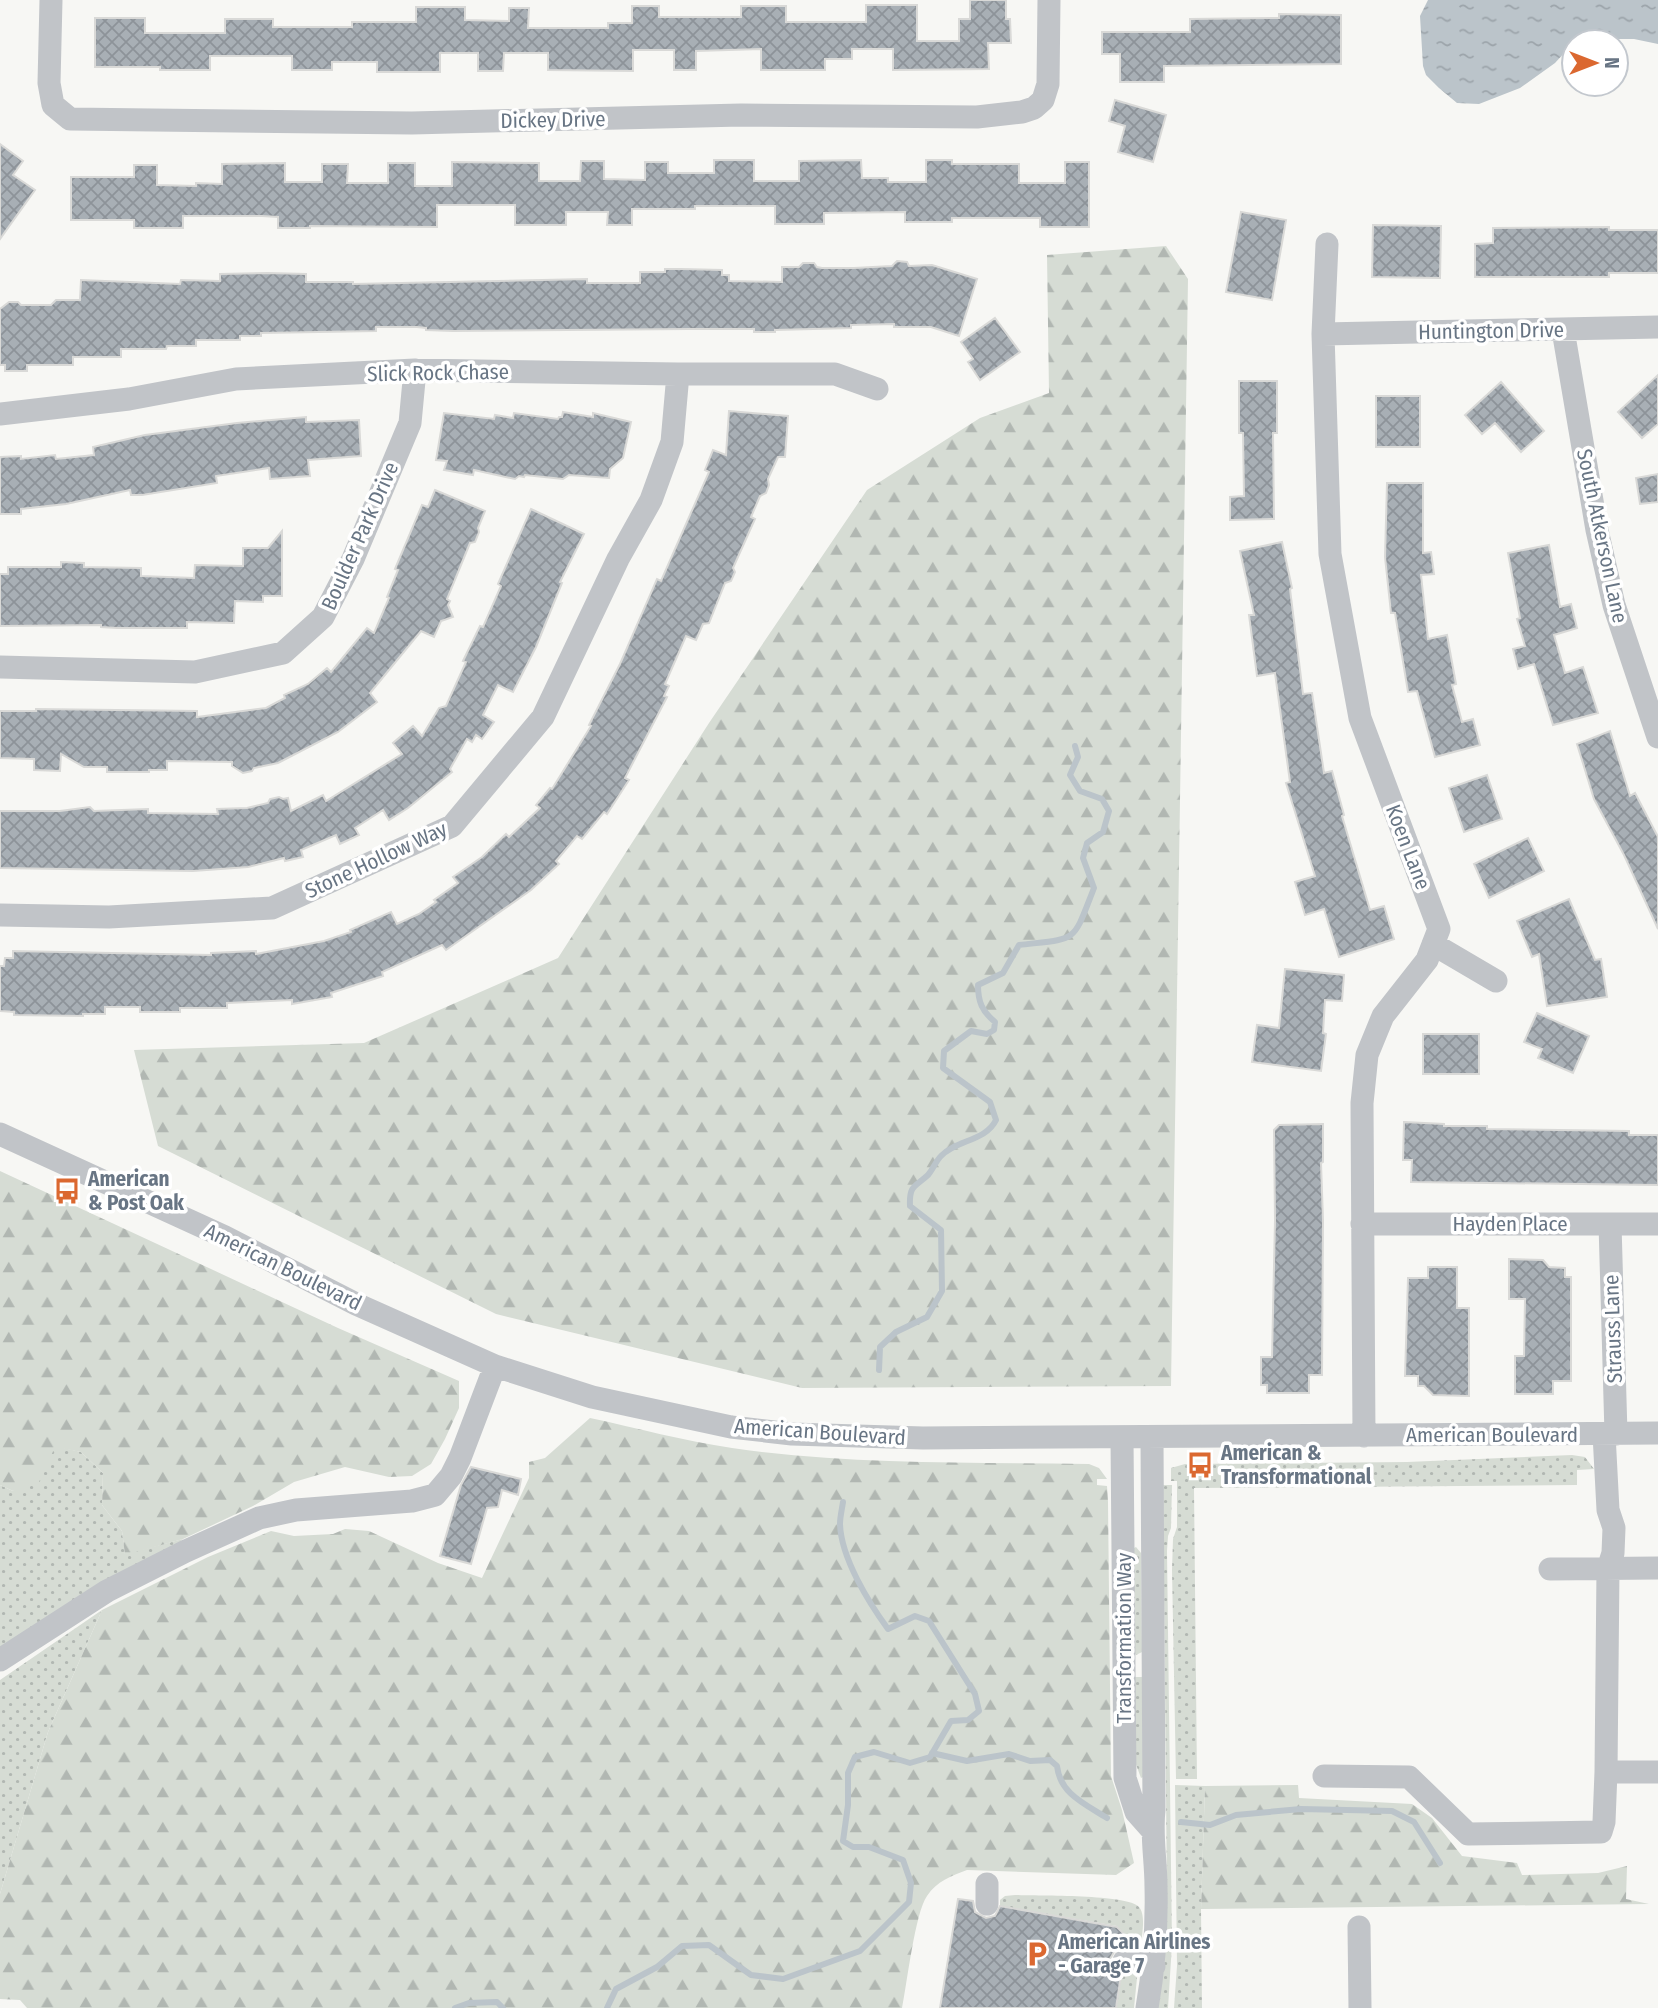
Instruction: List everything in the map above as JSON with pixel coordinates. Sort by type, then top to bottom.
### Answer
[{"type":"street","name":"Dickey Drive","points":[[51,0],[49,83],[53,105],[70,119],[399,122],[741,115],[977,117],[1022,112],[1034,108],[1042,100],[1048,85],[1049,0]]},
{"type":"street","name":"Koen Lane","points":[[1327,244],[1323,334],[1330,554],[1360,718],[1438,929],[1433,944]]},
{"type":"street","name":"Huntington Drive","points":[[1323,334],[1658,327]]},
{"type":"street","name":"South Atkerson Lane","points":[[1563,330],[1597,530],[1614,605],[1658,737]]},
{"type":"street","name":"Slick Rock Chase","points":[[0,414],[129,399],[236,379],[415,370],[835,374],[877,389]]},
{"type":"street","name":"Boulder Park Drive","points":[[0,667],[195,672],[283,653],[323,617],[353,559],[410,423],[415,370]]},
{"type":"street","name":"Stone Hollow Way","points":[[0,915],[109,917],[272,908],[453,826],[543,717],[618,559],[651,500],[672,442],[678,374]]},
{"type":"street","points":[[1364,1436],[1362,1103],[1367,1055],[1383,1016],[1427,960],[1433,944],[1496,981]]},
{"type":"street","name":"American Boulevard","points":[[0,1134],[225,1237],[356,1304],[495,1366],[592,1397],[731,1427],[780,1433],[923,1438],[1658,1433]]},
{"type":"street","name":"Hayden Place","points":[[1362,1224],[1658,1224]]},
{"type":"street","name":"Strauss Lane","points":[[1324,1776],[1409,1777],[1468,1834],[1601,1832],[1604,1822],[1606,1772],[1608,1569],[1603,1556],[1604,1524],[1608,1510],[1610,1434],[1610,1224]]},
{"type":"street","points":[[0,1660],[107,1591],[259,1518],[296,1510],[412,1501],[436,1495],[451,1476],[460,1458],[495,1366]]},
{"type":"street","name":"Transformation Way","points":[[1122,1438],[1125,1778],[1136,1812],[1152,1830]]},
{"type":"street","name":"Transformation Way","points":[[1147,2008],[1154,1966],[1156,1887],[1152,1830],[1152,1438]]},
{"type":"street","points":[[1550,1569],[1658,1568]]},
{"type":"street","points":[[1606,1772],[1658,1772]]},
{"type":"street","points":[[1359,1927],[1360,2008]]},
{"type":"street","points":[[1124,1961],[1154,1966]]},
{"type":"green space","points":[[1166,246],[1188,279],[1171,1386],[802,1388],[496,1314],[158,1146],[134,1050],[364,1043],[558,958],[709,723],[867,490],[980,418],[1049,393],[1047,255]]},
{"type":"green space","points":[[0,1171],[338,1328],[459,1381],[459,1408],[431,1464],[412,1476],[389,1477],[345,1467],[294,1482],[253,1506],[183,1539],[125,1555],[122,1531],[102,1505],[103,1473],[81,1452],[55,1447],[39,1482],[13,1491],[0,1485]]},
{"type":"green space","points":[[590,1418],[696,1442],[776,1453],[910,1462],[1089,1464],[1099,1468],[1107,1479],[1097,1479],[1097,1485],[1107,1486],[1108,1502],[1111,1776],[1134,1863],[1116,1875],[967,1870],[935,1886],[923,1905],[915,1933],[902,2008],[27,2008],[20,2000],[0,1999],[0,1894],[48,1732],[102,1610],[208,1557],[271,1531],[294,1536],[333,1534],[345,1529],[369,1531],[438,1563],[482,1578],[529,1478],[529,1462],[545,1458]]},
{"type":"green space","points":[[55,1446],[81,1452],[103,1473],[102,1505],[122,1531],[125,1554],[183,1539],[175,1547],[0,1650],[0,1485],[13,1491]]},
{"type":"green space","points":[[1572,1455],[1585,1457],[1594,1469],[1577,1470],[1577,1485],[1194,1488],[1197,1779],[1176,1779],[1172,1570],[1173,1539],[1177,1527],[1177,1481],[1171,1481],[1171,1468],[1185,1464],[1407,1462]]},
{"type":"green space","points":[[1163,1485],[1172,1485],[1171,1528],[1167,1551],[1172,1944],[1168,2008],[1157,2008],[1167,1896]]},
{"type":"green space","points":[[1136,1547],[1141,1553],[1142,1652],[1136,1655],[1133,1651],[1132,1549]]},
{"type":"green space","points":[[102,1610],[48,1732],[0,1894],[0,1680]]},
{"type":"green space","points":[[1135,1677],[1142,1677],[1141,1778],[1134,1759]]},
{"type":"green space","points":[[1175,1785],[1205,1786],[1201,1909],[1202,2008],[1174,2008],[1177,1966]]},
{"type":"green space","points":[[1298,1785],[1299,1798],[1412,1804],[1432,1818],[1462,1856],[1517,1863],[1522,1875],[1598,1873],[1627,1866],[1626,1899],[1649,1904],[1201,1909],[1205,1786]]},
{"type":"green space","points":[[1005,1896],[1100,1898],[1131,1903],[1141,1910],[1141,1944],[1131,1949],[1126,1948],[1127,1937],[1117,1926],[1000,1906],[1000,1900]]},
{"type":"green space","points":[[1122,1970],[1131,1972],[1137,1978],[1134,2008],[1116,2008]]},
{"type":"water","points":[[1428,0],[1658,0],[1658,44],[1630,39],[1630,28],[1560,28],[1560,58],[1555,63],[1520,88],[1479,104],[1457,103],[1426,75],[1420,16]]},
{"type":"building","points":[[970,0],[1006,0],[1006,19],[1010,19],[1011,43],[988,43],[989,69],[893,70],[893,49],[852,49],[852,59],[825,59],[825,70],[761,70],[761,49],[696,51],[696,70],[674,70],[674,50],[633,50],[633,71],[548,70],[548,53],[504,53],[503,71],[478,71],[478,53],[440,53],[440,72],[377,72],[377,62],[332,62],[332,70],[292,70],[292,56],[210,56],[210,70],[95,67],[95,18],[145,18],[145,33],[225,33],[225,19],[273,19],[273,27],[352,27],[352,22],[416,22],[416,7],[465,7],[465,20],[509,21],[509,8],[529,8],[528,28],[608,28],[608,23],[632,23],[632,6],[659,6],[659,17],[741,17],[741,6],[786,6],[786,22],[866,22],[866,5],[917,5],[917,41],[959,41],[959,19],[970,19]]},
{"type":"building","points":[[1279,14],[1341,15],[1341,64],[1164,66],[1164,82],[1120,82],[1120,54],[1102,54],[1102,32],[1190,32],[1190,19],[1279,18]]},
{"type":"building","points":[[1115,100],[1166,115],[1153,162],[1118,152],[1125,126],[1109,121]]},
{"type":"building","points":[[0,144],[23,161],[13,175],[35,190],[0,239]]},
{"type":"building","points":[[714,160],[754,160],[754,181],[799,181],[799,161],[861,160],[862,178],[888,178],[888,182],[926,182],[926,160],[952,160],[952,164],[1019,164],[1019,183],[1065,183],[1065,162],[1089,162],[1089,227],[1040,227],[1040,218],[952,218],[952,222],[905,222],[905,212],[824,213],[824,224],[775,224],[775,206],[632,209],[632,225],[607,225],[608,212],[566,212],[566,225],[515,225],[515,205],[437,205],[437,227],[278,228],[278,217],[262,216],[183,216],[183,228],[134,228],[134,220],[71,220],[71,177],[134,177],[134,165],[157,165],[157,185],[196,186],[196,183],[222,184],[222,164],[285,163],[285,182],[322,182],[322,164],[348,164],[347,183],[388,183],[388,163],[415,163],[415,186],[452,186],[452,162],[539,163],[539,181],[580,181],[581,161],[604,161],[604,179],[645,180],[645,162],[668,162],[668,173],[714,173]]},
{"type":"building","points":[[1241,212],[1286,220],[1272,300],[1226,292]]},
{"type":"building","points":[[1373,225],[1441,226],[1440,278],[1372,277]]},
{"type":"building","points":[[1609,227],[1609,230],[1658,230],[1658,273],[1609,273],[1609,277],[1475,277],[1475,244],[1493,243],[1493,228]]},
{"type":"building","points":[[897,261],[907,262],[909,266],[932,265],[977,279],[959,336],[931,327],[894,327],[894,324],[775,332],[754,332],[754,329],[453,331],[417,327],[376,327],[376,331],[261,333],[261,336],[240,336],[240,340],[196,340],[196,346],[121,349],[121,357],[73,357],[73,365],[27,365],[27,371],[5,371],[5,365],[0,365],[0,309],[9,302],[18,302],[21,305],[51,305],[56,300],[80,300],[81,280],[180,284],[181,280],[220,281],[220,274],[268,273],[306,274],[306,282],[353,284],[587,279],[587,283],[640,283],[640,272],[681,269],[722,270],[722,275],[729,275],[729,281],[782,282],[782,267],[799,267],[803,263],[814,263],[822,268],[854,268],[892,266]]},
{"type":"building","points":[[995,318],[1020,352],[980,380],[968,362],[973,359],[961,342]]},
{"type":"building","points":[[1658,375],[1658,424],[1642,438],[1618,412]]},
{"type":"building","points":[[1239,381],[1277,381],[1277,433],[1273,433],[1274,519],[1230,520],[1230,497],[1244,496],[1243,433],[1239,433]]},
{"type":"building","points":[[1501,382],[1544,431],[1521,452],[1495,423],[1482,434],[1465,415]]},
{"type":"building","points":[[1376,396],[1420,396],[1420,447],[1376,447]]},
{"type":"building","points":[[729,411],[788,416],[785,457],[778,457],[768,479],[766,493],[760,496],[751,517],[755,519],[733,568],[735,572],[731,581],[725,583],[709,623],[703,624],[696,640],[686,636],[665,684],[669,686],[664,696],[667,697],[625,778],[629,780],[607,814],[604,812],[582,839],[577,836],[556,861],[559,864],[531,890],[446,950],[442,945],[382,972],[383,976],[331,993],[332,997],[292,1004],[292,1000],[227,1003],[227,1008],[180,1008],[180,1012],[140,1012],[140,1007],[105,1007],[105,1014],[83,1016],[14,1015],[14,1012],[0,1011],[0,966],[4,966],[5,958],[13,958],[13,951],[211,955],[256,951],[256,954],[324,941],[351,932],[350,930],[391,912],[397,924],[436,902],[434,900],[458,883],[453,877],[482,857],[506,834],[509,837],[540,808],[536,805],[550,788],[552,789],[591,726],[589,725],[620,664],[657,579],[661,581],[709,472],[705,470],[713,450],[726,455]]},
{"type":"building","points":[[563,412],[593,417],[593,413],[631,422],[623,458],[610,469],[609,478],[569,475],[563,479],[525,475],[515,479],[474,470],[473,475],[444,470],[447,461],[436,460],[444,413],[494,419],[495,415],[513,418],[514,413],[558,419]]},
{"type":"building","points":[[306,417],[306,422],[359,420],[361,456],[308,460],[310,476],[270,479],[269,468],[216,476],[217,483],[142,495],[131,495],[130,490],[66,504],[21,509],[21,514],[0,514],[0,457],[21,456],[21,459],[55,455],[56,459],[94,455],[93,447],[145,435]]},
{"type":"building","points":[[1658,474],[1658,502],[1640,504],[1636,478]]},
{"type":"building","points":[[1387,483],[1423,483],[1423,553],[1431,552],[1434,574],[1421,575],[1428,639],[1447,635],[1456,684],[1452,685],[1462,722],[1473,719],[1480,745],[1435,757],[1417,691],[1408,692],[1395,613],[1391,613],[1385,557]]},
{"type":"building","points":[[435,490],[485,511],[475,542],[470,543],[447,599],[450,601],[448,605],[453,617],[441,621],[434,637],[421,631],[370,693],[377,702],[338,732],[278,763],[243,773],[232,766],[232,762],[167,761],[167,770],[107,772],[107,767],[84,767],[61,754],[60,771],[34,770],[34,759],[0,758],[0,711],[197,711],[197,717],[266,708],[285,698],[284,695],[308,684],[327,668],[331,672],[367,628],[374,633],[389,598],[387,597],[398,570],[395,569],[422,505],[428,507]]},
{"type":"building","points":[[531,509],[584,534],[560,582],[562,583],[536,647],[513,692],[498,685],[483,715],[494,722],[482,739],[476,735],[472,742],[467,739],[450,769],[452,772],[408,808],[389,820],[383,810],[355,828],[359,835],[340,844],[336,835],[301,850],[303,857],[285,861],[284,858],[248,867],[193,871],[0,868],[0,811],[60,811],[90,807],[94,811],[148,809],[148,813],[218,814],[217,809],[247,808],[279,797],[288,798],[291,811],[323,795],[326,801],[402,754],[393,743],[413,726],[422,736],[439,708],[446,706],[466,662],[463,661],[480,626],[483,627],[501,586],[498,584]]},
{"type":"building","points":[[282,531],[282,596],[263,596],[263,602],[235,601],[234,623],[187,622],[187,628],[0,626],[0,574],[8,574],[8,567],[61,567],[61,562],[84,563],[84,567],[141,568],[141,576],[194,578],[195,565],[243,566],[243,548],[268,548]]},
{"type":"building","points":[[1282,542],[1292,588],[1303,694],[1312,693],[1324,773],[1332,771],[1344,815],[1342,816],[1370,910],[1384,906],[1394,939],[1339,957],[1324,909],[1305,915],[1295,882],[1315,876],[1286,783],[1290,782],[1275,673],[1257,676],[1249,615],[1254,615],[1240,551]]},
{"type":"building","points":[[1549,545],[1560,607],[1571,604],[1577,628],[1554,635],[1565,673],[1583,667],[1598,713],[1553,725],[1534,664],[1518,669],[1513,649],[1525,646],[1517,619],[1520,618],[1508,553]]},
{"type":"building","points":[[1610,731],[1630,796],[1635,793],[1658,837],[1658,929],[1624,855],[1594,799],[1577,744]]},
{"type":"building","points":[[1487,775],[1502,819],[1464,832],[1449,788]]},
{"type":"building","points":[[1528,838],[1544,871],[1489,898],[1474,864]]},
{"type":"building","points":[[1569,899],[1595,960],[1601,959],[1607,997],[1547,1006],[1539,954],[1532,957],[1517,921]]},
{"type":"building","points":[[1285,969],[1344,975],[1342,1001],[1325,1000],[1323,1033],[1326,1034],[1321,1071],[1252,1062],[1257,1025],[1279,1028]]},
{"type":"building","points":[[1537,1013],[1589,1036],[1573,1073],[1538,1058],[1542,1049],[1524,1042]]},
{"type":"building","points":[[1423,1034],[1479,1034],[1479,1074],[1423,1074]]},
{"type":"building","points":[[1404,1122],[1487,1126],[1487,1129],[1629,1131],[1629,1135],[1658,1135],[1658,1185],[1411,1182],[1412,1160],[1403,1160]]},
{"type":"building","points":[[1323,1124],[1322,1375],[1309,1375],[1309,1393],[1267,1393],[1267,1385],[1261,1385],[1261,1357],[1272,1357],[1274,1130],[1279,1125]]},
{"type":"building","points":[[1509,1259],[1543,1260],[1549,1267],[1565,1268],[1565,1277],[1571,1277],[1571,1381],[1553,1381],[1553,1394],[1515,1394],[1515,1356],[1524,1356],[1525,1299],[1509,1299]]},
{"type":"building","points":[[1428,1267],[1457,1267],[1457,1308],[1469,1308],[1469,1396],[1433,1395],[1424,1386],[1418,1386],[1418,1376],[1405,1376],[1408,1278],[1428,1278]]},
{"type":"building","points":[[471,1467],[521,1479],[518,1495],[502,1490],[498,1507],[487,1508],[471,1564],[440,1556],[461,1485]]},
{"type":"building","name":"American Airlines - Garage 7","points":[[958,1899],[973,1901],[975,1912],[986,1918],[995,1916],[1000,1906],[1117,1927],[1127,1937],[1126,1947],[1114,1952],[1110,1959],[1115,1971],[1121,1975],[1116,2008],[940,2008]]},
{"type":"waterway","points":[[879,1370],[880,1347],[896,1332],[927,1317],[942,1291],[941,1230],[910,1206],[912,1190],[947,1151],[985,1132],[996,1120],[990,1102],[943,1068],[944,1051],[971,1031],[987,1034],[994,1030],[995,1022],[982,1006],[978,985],[1003,973],[1019,945],[1053,941],[1071,935],[1081,920],[1094,888],[1083,858],[1087,843],[1103,832],[1109,811],[1102,799],[1080,791],[1070,775],[1078,757],[1075,746]]},
{"type":"waterway","points":[[607,2008],[616,1989],[657,1967],[682,1946],[709,1945],[751,1975],[783,1979],[860,1951],[909,1902],[911,1883],[903,1860],[869,1847],[853,1847],[843,1841],[848,1805],[848,1773],[855,1757],[874,1752],[910,1763],[930,1757],[951,1721],[968,1720],[979,1711],[975,1694],[929,1621],[915,1616],[888,1629],[873,1606],[857,1580],[845,1551],[840,1524],[843,1502]]},
{"type":"waterway","points":[[932,1753],[967,1761],[1009,1754],[1030,1761],[1050,1760],[1057,1766],[1059,1776],[1068,1791],[1107,1818]]},
{"type":"waterway","points":[[1181,1822],[1210,1825],[1236,1815],[1301,1809],[1392,1811],[1414,1822],[1440,1863]]},
{"type":"waterway","points":[[455,2008],[469,2003],[497,2002],[503,2008]]},
{"type":"place","name":"American & Post Oak","points":[[67,1191]]},
{"type":"place","name":"American & Transformational","points":[[1200,1465]]},
{"type":"place","name":"American Airlines - Garage 7","points":[[1037,1954]]}]
